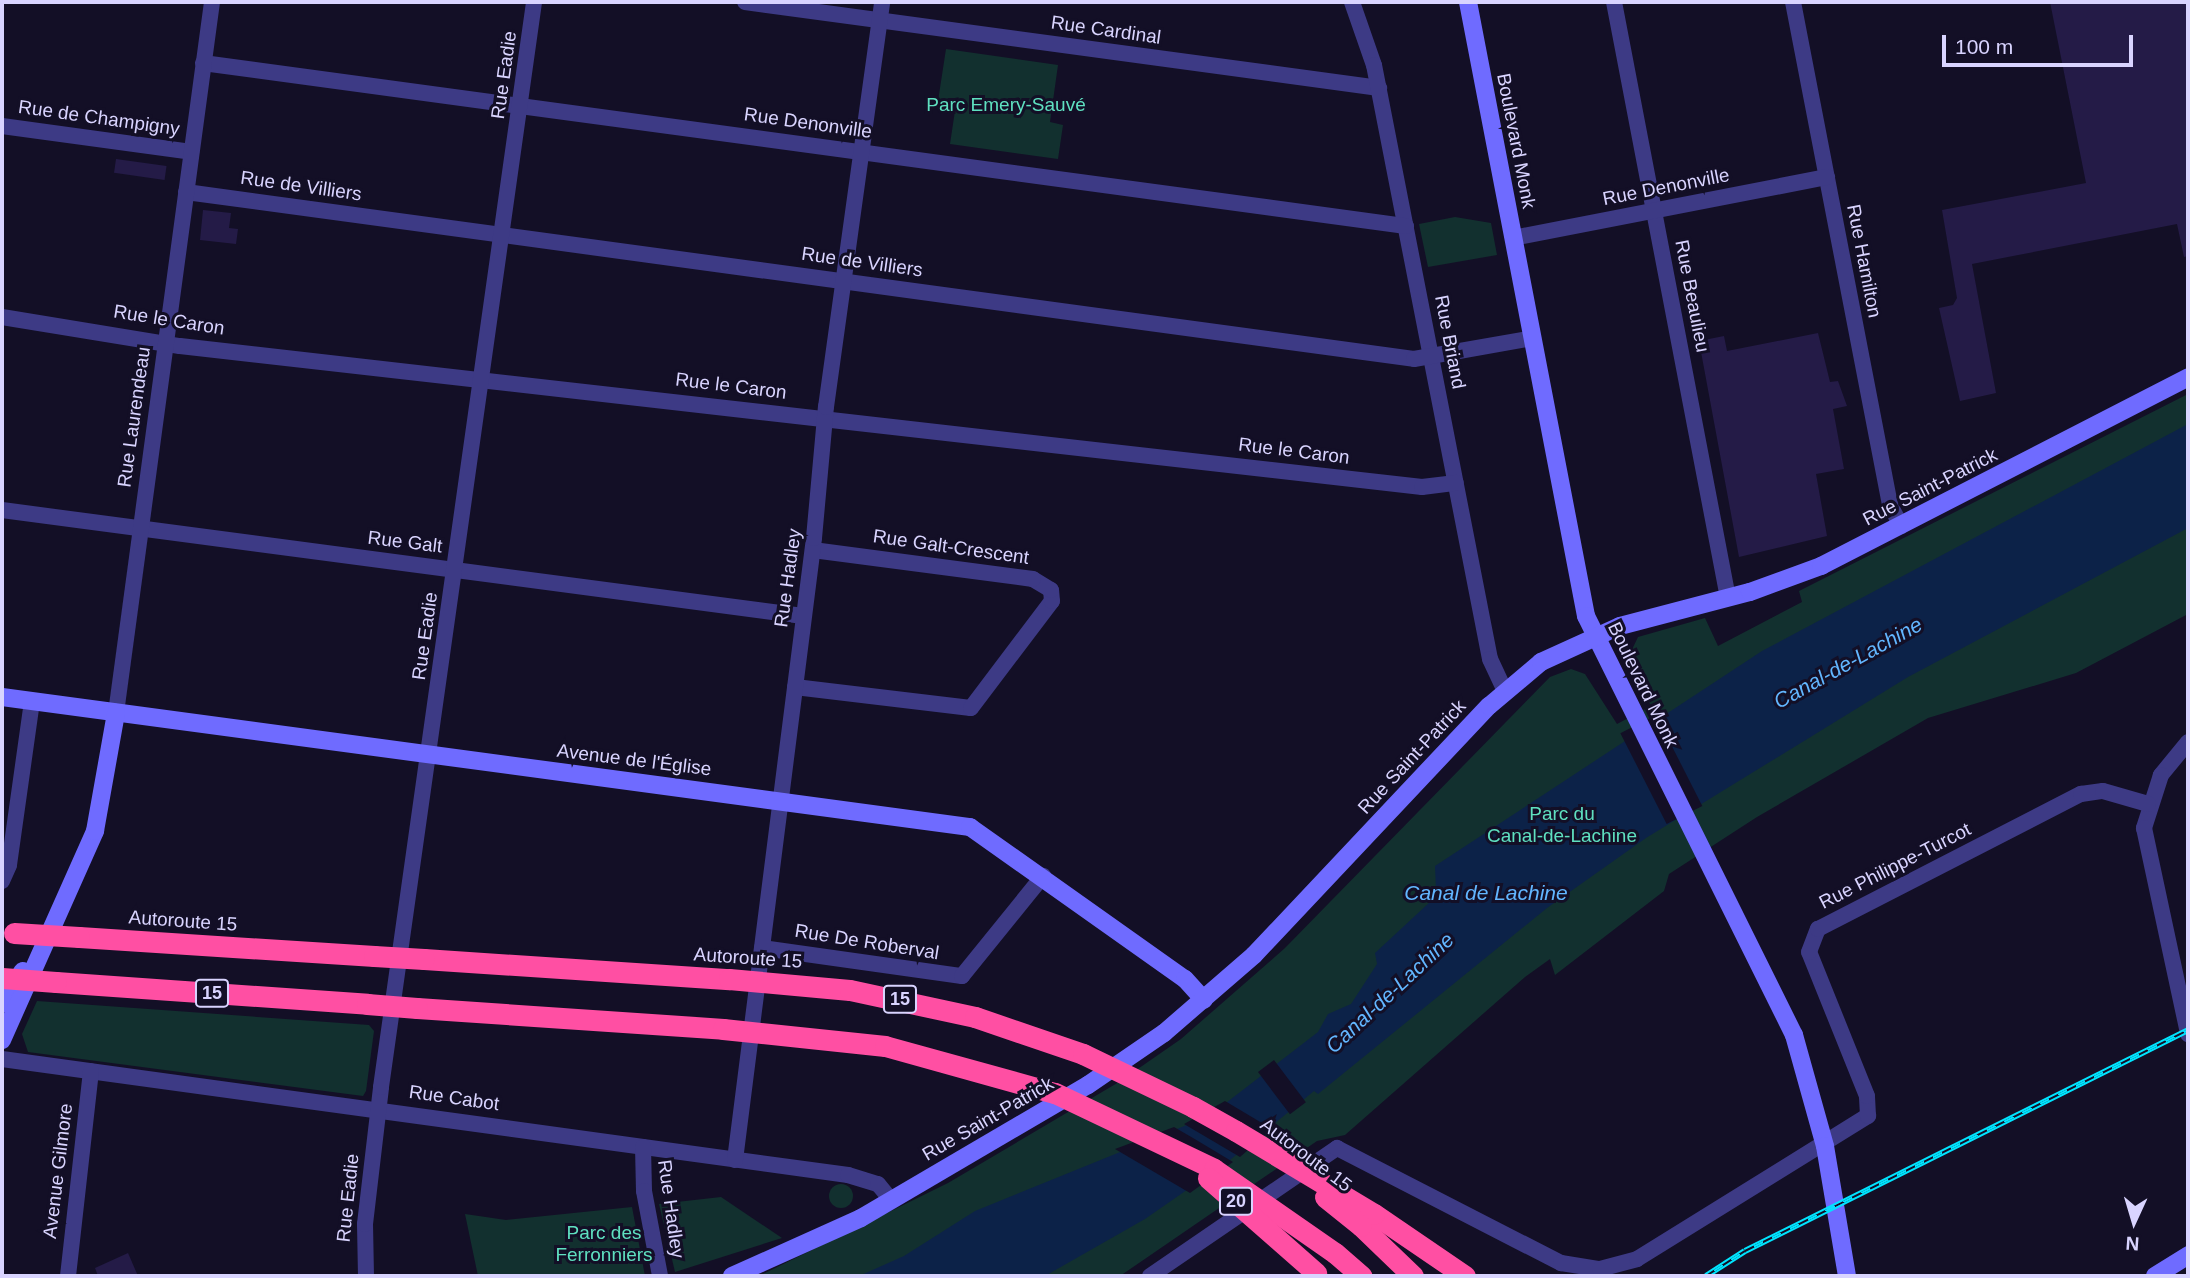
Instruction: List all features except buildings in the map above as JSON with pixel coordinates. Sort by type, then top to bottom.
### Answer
[{"type":"highway","name":"Autoroute 15","points":[[8,933],[729,979],[869,993],[1007,1026],[1137,1078],[1237,1131],[1368,1220]]},
{"type":"highway","name":"15","points":[[2,978],[723,1029],[844,1040],[946,1059],[1055,1093],[1150,1135],[1238,1183],[1335,1253],[1361,1276]]},
{"type":"highway","name":"20","points":[[1150,1135],[1229,1194],[1318,1275]]},
{"type":"highway","points":[[1368,1220],[1394,1256],[1413,1276]]},
{"type":"highway","points":[[1368,1220],[1465,1276]]},
{"type":"highway","points":[[1394,1256],[1421,1276]]},
{"type":"main road","name":"Boulevard Monk","points":[[1468,2],[1532,338],[1594,637],[1794,1035],[1825,1146],[1847,1276]]},
{"type":"main road","name":"Rue Saint-Patrick","points":[[732,1276],[797,1250],[891,1200],[1088,1084],[1203,1000],[1266,943],[1505,691],[1541,662],[1594,637],[1794,578],[1901,526],[2188,377]]},
{"type":"main road","name":"Avenue de l'Église","points":[[2,697],[978,830],[1185,979],[1203,1000]]},
{"type":"main road","points":[[2,1040],[38,951],[99,822],[116,713]]},
{"type":"main road","points":[[2,1004],[38,951]]},
{"type":"main road","points":[[2155,1276],[2188,1255]]},
{"type":"street","name":"Rue Laurendeau","points":[[116,713],[212,2]]},
{"type":"street","name":"Rue Eadie","points":[[366,1276],[364,1228],[427,754],[456,570],[534,2]]},
{"type":"street","name":"Rue Cardinal","points":[[746,2],[1379,88]]},
{"type":"street","name":"Rue Hadley","points":[[735,1160],[813,550],[826,419],[882,2]]},
{"type":"street","name":"Rue Briand","points":[[1352,2],[1379,88],[1493,671],[1505,691]]},
{"type":"street","name":"Rue Beaulieu","points":[[1614,2],[1728,598]]},
{"type":"street","name":"Rue Hamilton","points":[[1793,2],[1890,505],[1901,526]]},
{"type":"street","name":"Rue Denonville","points":[[203,63],[1406,226]]},
{"type":"street","name":"Rue de Champigny","points":[[2,126],[191,152]]},
{"type":"street","name":"Rue Denonville","points":[[1513,238],[1827,177]]},
{"type":"street","name":"Rue de Villiers","points":[[186,192],[1414,359],[1532,338]]},
{"type":"street","name":"Rue le Caron","points":[[2,317],[166,342],[826,419],[1422,487],[1456,484]]},
{"type":"street","name":"Rue Galt","points":[[2,510],[803,616]]},
{"type":"street","name":"Rue Galt-Crescent","points":[[795,687],[971,708],[1052,601],[1051,590],[1033,579],[813,550]]},
{"type":"street","points":[[2,881],[9,865],[32,701]]},
{"type":"street","points":[[2188,742],[2164,769],[2148,804],[2147,859],[2188,1034]]},
{"type":"street","name":"Rue Philippe-Turcot","points":[[1825,1146],[1860,1126],[1870,1110],[1809,952],[1818,929],[2081,794],[2104,791],[2148,804]]},
{"type":"street","name":"Rue De Roberval","points":[[762,948],[962,976],[1043,876]]},
{"type":"street","name":"Rue Cabot","points":[[2,1059],[380,1109],[866,1179],[878,1184],[891,1200]]},
{"type":"street","name":"Avenue Gilmore","points":[[68,1276],[91,1071]]},
{"type":"street","points":[[1150,1276],[1334,1149],[1554,1261],[1600,1269],[1637,1259],[1825,1146]]},
{"type":"street","name":"Rue Hadley","points":[[643,1147],[644,1187],[660,1276]]},
{"type":"green space","name":"Parc Emery-Sauvé","points":[[946,49],[1058,65],[1050,122],[1063,125],[1058,159],[950,144],[956,104],[938,101]]},
{"type":"green space","points":[[1455,217],[1491,223],[1497,255],[1428,267],[1419,224]]},
{"type":"green space","name":"Parc du Canal-de-Lachine","points":[[2188,394],[2188,614],[2076,673],[1928,718],[1757,817],[1669,874],[1664,891],[1555,975],[1550,959],[1525,977],[1345,1135],[1317,1141],[1120,1276],[759,1276],[948,1183],[1119,1082],[1181,1039],[1285,948],[1550,677],[1571,669],[1585,674],[1617,724],[1651,706],[1628,658],[1638,637],[1705,618],[1718,646],[1802,602],[1799,591]]},
{"type":"green space","points":[[37,1001],[369,1025],[374,1031],[366,1091],[363,1096],[28,1052],[22,1034]]},
{"type":"green space","points":[[841,1184],[850,1187],[853,1196],[850,1205],[841,1208],[832,1205],[829,1196],[832,1187]]},
{"type":"green space","name":"Parc des Ferronniers","points":[[721,1197],[782,1238],[675,1272],[659,1204]]},
{"type":"green space","name":"Parc des Ferronniers","points":[[632,1207],[645,1276],[478,1276],[465,1214],[506,1220]]},
{"type":"water","name":"Canal de Lachine","points":[[2188,424],[2188,528],[1908,677],[1646,838],[1547,908],[1318,1094],[1314,1091],[1230,1160],[1145,1219],[1045,1276],[859,1276],[904,1256],[975,1211],[1209,1116],[1318,1032],[1328,1014],[1351,1004],[1377,964],[1375,953],[1430,902],[1436,890],[1435,866],[1762,651]]},
{"type":"pier","points":[[1656,715],[1702,806],[1667,824],[1620,733]]},
{"type":"pier","points":[[1274,1060],[1306,1102],[1290,1114],[1258,1072]]},
{"type":"pier","points":[[1225,1101],[1272,1129],[1240,1157],[1184,1124]]},
{"type":"pier","points":[[1174,1127],[1233,1162],[1190,1193],[1115,1149]]},
{"type":"railway","points":[[1706,1276],[1745,1251],[2188,1030]]},
{"type":"water label","name":"Canal-de-Lachine","points":[[1848,663]]},
{"type":"water label","name":"Canal-de-Lachine","points":[[1390,993]]}]
